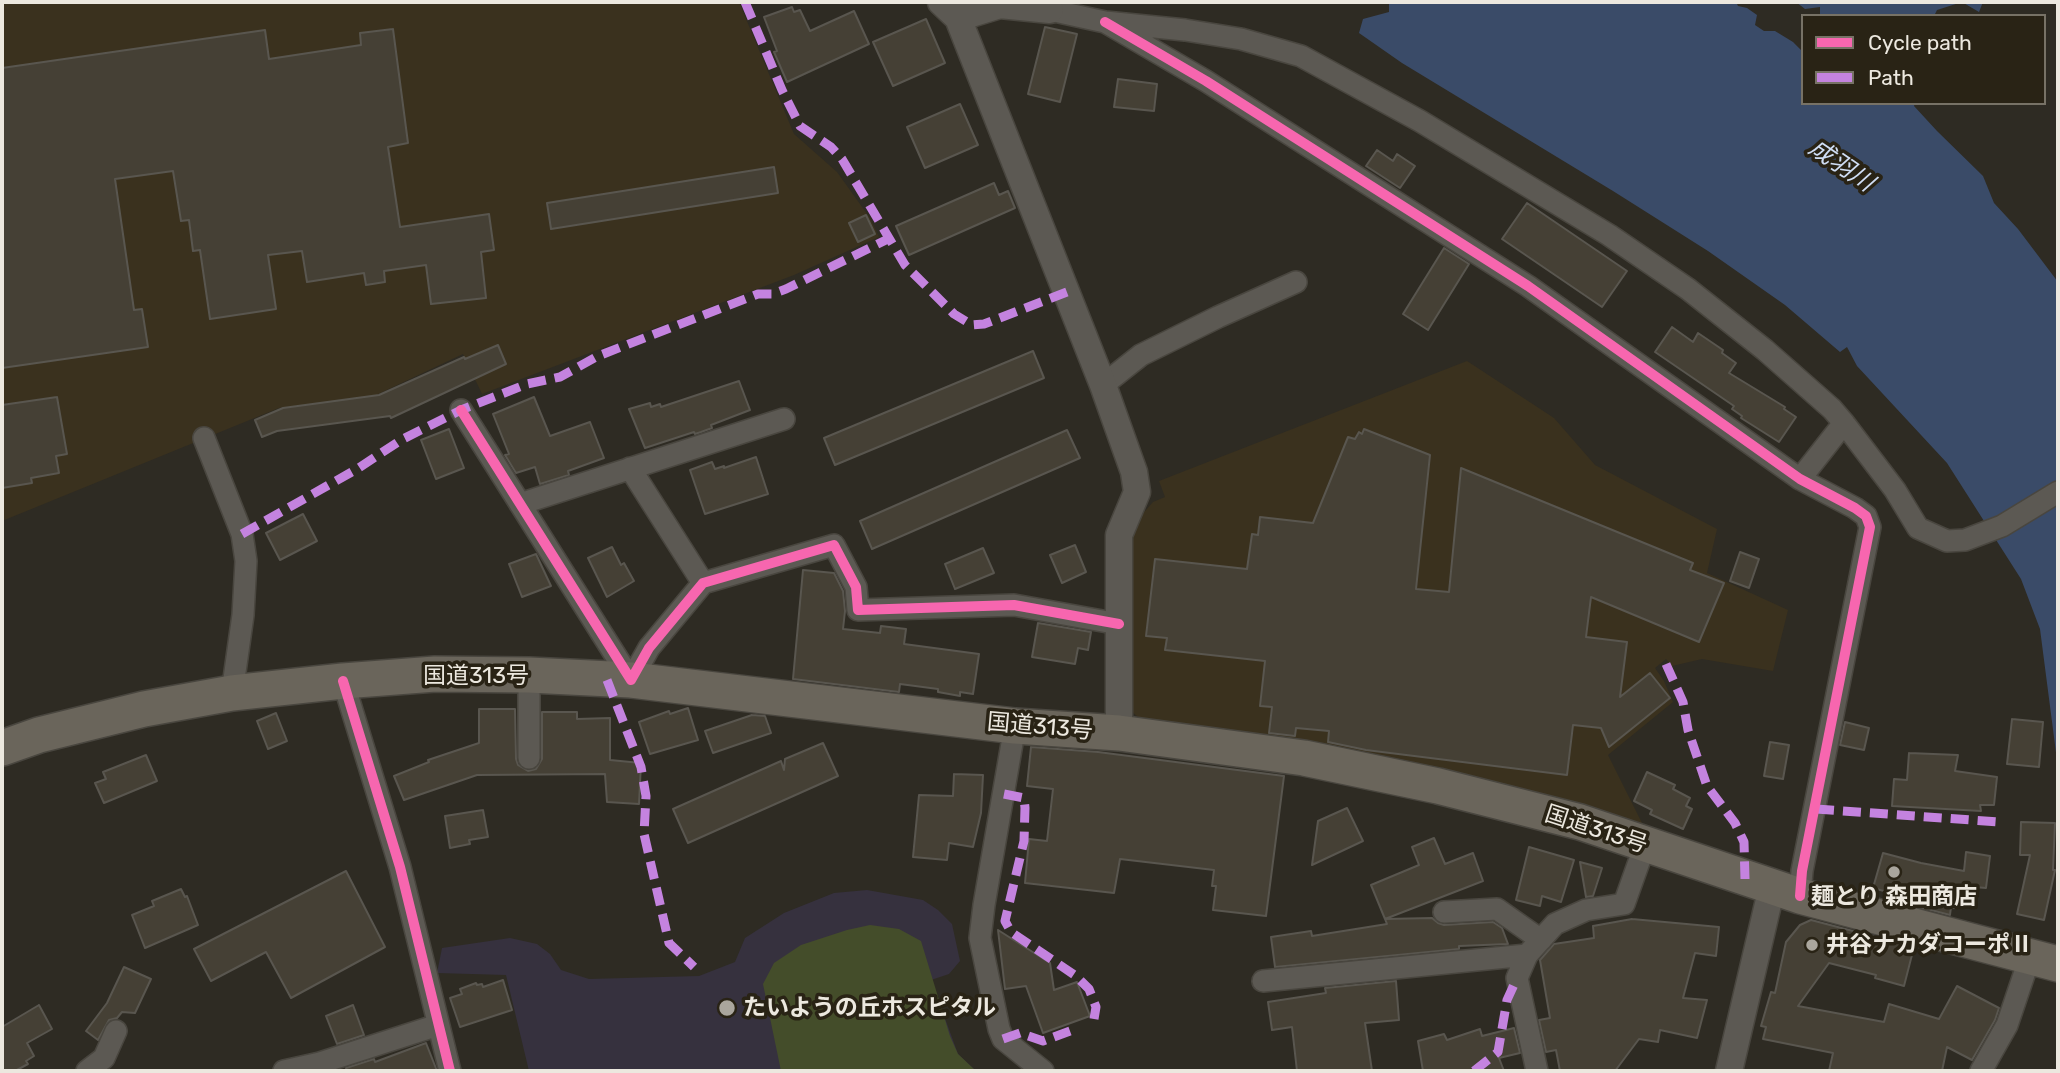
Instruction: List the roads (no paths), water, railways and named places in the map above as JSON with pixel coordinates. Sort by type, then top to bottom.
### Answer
[{"type":"highway","name":"国道313号","points":[[2,748],[38,735],[144,709],[232,693],[435,674],[631,680],[1015,726],[1119,733],[1304,758],[1438,786],[1580,822],[1786,892],[2043,960]]},
{"type":"street","points":[[1119,733],[1119,535],[1137,492],[1134,472],[1103,385],[950,10],[1000,5],[1050,10],[1105,22],[1241,39],[1301,56],[1420,121],[1609,235],[1677,281],[1765,351],[1832,410],[1895,490],[1918,528],[1947,541],[1965,540],[2003,526],[2058,492]]},
{"type":"street","points":[[1105,22],[1206,81],[1528,286],[1800,478],[1866,516],[1870,527],[1802,870],[1786,892],[1729,1071]]},
{"type":"street","points":[[1103,385],[1141,355],[1296,282]]},
{"type":"street","points":[[461,410],[631,680],[649,648],[703,583],[834,545],[856,587],[858,610],[1014,605],[1119,624]]},
{"type":"street","points":[[520,503],[784,419]]},
{"type":"street","points":[[1800,478],[1844,423]]},
{"type":"street","points":[[204,438],[242,534],[246,561],[243,615],[232,693]]},
{"type":"street","points":[[630,468],[703,583]]},
{"type":"street","points":[[529,675],[529,758]]},
{"type":"street","points":[[343,681],[400,867],[450,1071]]},
{"type":"street","points":[[1015,726],[980,938],[1003,1039],[1043,1071]]},
{"type":"street","points":[[1537,1071],[1517,978],[1534,947],[1555,924],[1586,910],[1624,904],[1645,845]]},
{"type":"street","points":[[1444,912],[1497,909],[1534,947]]},
{"type":"street","points":[[1263,981],[1534,947]]},
{"type":"street","points":[[1981,1071],[2043,960]]},
{"type":"street","points":[[284,1071],[320,1063],[438,1025]]},
{"type":"street","points":[[87,1071],[104,1058],[116,1031]]},
{"type":"water","name":"成羽川","points":[[1389,2],[1736,2],[1738,6],[1757,15],[1755,25],[1764,31],[1775,31],[1801,50],[1801,105],[1914,105],[1983,176],[1994,203],[2018,229],[2058,282],[2058,768],[2040,629],[2021,579],[1947,463],[1857,366],[1847,347],[1840,352],[1785,305],[1708,251],[1402,63],[1359,33],[1363,19],[1389,12]]},
{"type":"water","points":[[1796,2],[1962,2],[1937,10],[1935,14],[1820,14],[1820,7],[1805,9]]},
{"type":"water","points":[[1962,2],[1983,2],[1979,12]]},
{"type":"place","name":"麺とり 森田商店","points":[[1894,872]]},
{"type":"place","name":"井谷ナカダコーポⅡ","points":[[1812,945]]},
{"type":"place","name":"たいようの丘ホスピタル","points":[[727,1008]]}]
